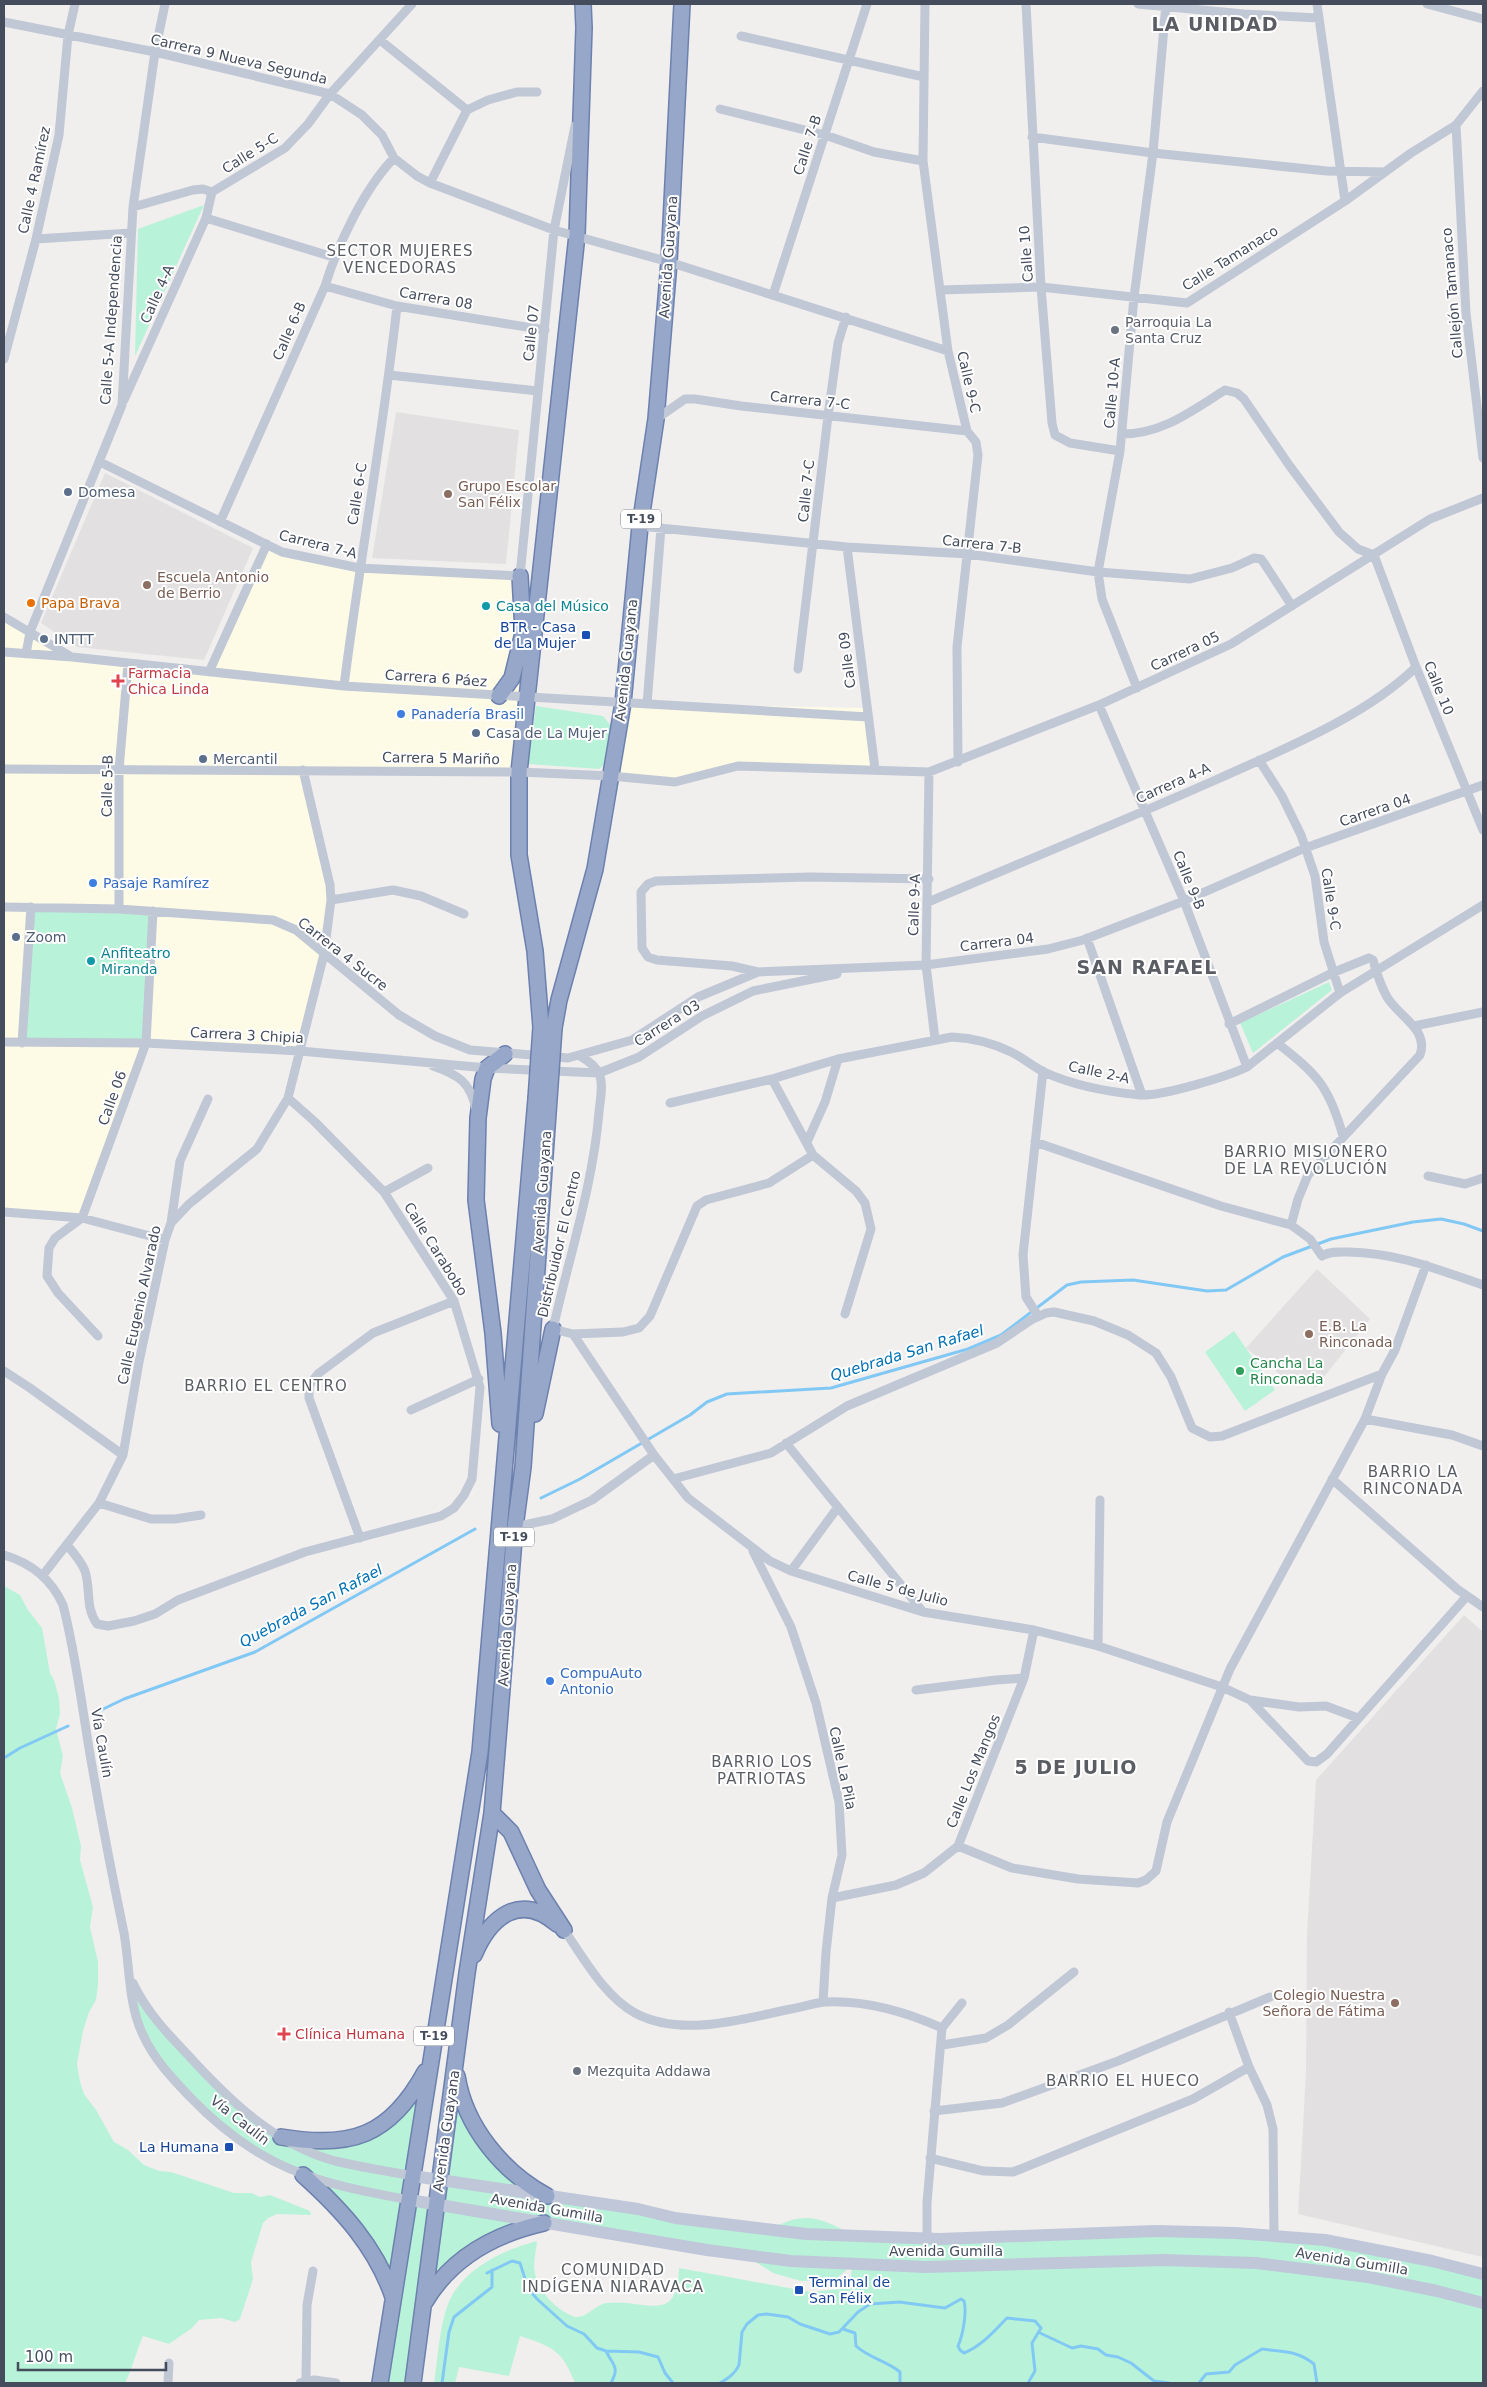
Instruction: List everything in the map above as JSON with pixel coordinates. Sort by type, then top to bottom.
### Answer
[{"type":"highway","name":"Avenida Guayana","points":[[413,2383],[467,1973],[492,1813],[515,1527],[523,1467],[547,1027],[519,855],[519,772],[577,235],[583,4]]},
{"type":"highway","name":"Avenida Guayana","points":[[547,1027],[558,1000],[595,869],[622,703],[640,526],[656,419],[669,262],[682,4]]},
{"type":"highway","points":[[520,576],[523,633],[530,666]]},
{"type":"highway","points":[[499,696],[512,678],[523,633],[538,602]]},
{"type":"highway","points":[[504,1054],[488,1068],[483,1079],[478,1118],[476,1200],[493,1333],[504,1467]]},
{"type":"highway","name":"Avenida Guayana","points":[[380,2383],[480,1752],[504,1467],[542,1099]]},
{"type":"highway","points":[[523,1467],[553,1329]]},
{"type":"highway","points":[[492,1813],[511,1832],[538,1890],[564,1930]]},
{"type":"highway","points":[[467,1973],[480,1941],[494,1923],[513,1911],[532,1908],[547,1915],[564,1930]]},
{"type":"highway","points":[[281,2137],[327,2142],[343,2141],[373,2130],[399,2111],[407,2102],[430,2062]]},
{"type":"highway","points":[[455,2063],[461,2095],[483,2137],[518,2179],[547,2196]]},
{"type":"highway","points":[[303,2176],[326,2195],[380,2263],[394,2299]]},
{"type":"highway","points":[[422,2306],[443,2277],[462,2259],[507,2232],[544,2223]]},
{"type":"main road","name":"Avenida Gumilla","points":[[413,2176],[638,2209],[675,2218],[779,2231],[846,2237],[927,2238],[1155,2232],[1274,2236],[1325,2240],[1432,2261],[1483,2274]]},
{"type":"main road","name":"Avenida Gumilla","points":[[410,2200],[746,2256],[827,2264],[970,2267],[1066,2262],[1201,2260],[1266,2264],[1368,2277],[1437,2291],[1483,2303]]},
{"type":"street","name":"Calle 4 Ramírez","points":[[4,359],[36,239],[59,135],[68,35],[75,4]]},
{"type":"street","name":"Calle 5-A Independencia","points":[[26,654],[30,632],[122,405],[133,207],[155,52],[165,4]]},
{"type":"street","name":"Calle 5-C","points":[[212,192],[286,148],[308,124],[330,94],[412,4]]},
{"type":"street","name":"Calle 7-B","points":[[773,295],[867,4]]},
{"type":"street","name":"Calle 9-C","points":[[925,4],[923,161],[948,351],[967,432],[976,442],[978,455],[957,647],[958,762]]},
{"type":"street","name":"Calle 10","points":[[1026,4],[1041,287],[1052,423],[1055,435],[1070,443],[1120,451]]},
{"type":"street","points":[[1138,4],[1165,5],[1244,14],[1319,18]]},
{"type":"street","points":[[1317,4],[1345,201]]},
{"type":"street","points":[[1427,4],[1483,19]]},
{"type":"street","name":"Calle 10-A","points":[[1137,688],[1102,599],[1098,572],[1120,451],[1134,297],[1153,153],[1165,5]]},
{"type":"street","name":"Carrera 9 Nueva Segunda","points":[[4,22],[155,52],[330,94],[362,115],[382,136],[394,158],[417,176],[430,182],[554,230],[669,262],[948,351]]},
{"type":"street","points":[[741,36],[924,77]]},
{"type":"street","points":[[380,40],[467,110]]},
{"type":"street","name":"Calle Tamanaco","points":[[940,290],[1041,287],[1188,302],[1345,201],[1385,172],[1456,126],[1483,91]]},
{"type":"street","points":[[430,182],[467,110],[488,100],[517,92],[536,92]]},
{"type":"street","name":"Calle 07","points":[[520,576],[554,230],[582,95]]},
{"type":"street","points":[[720,109],[825,135],[874,152],[923,161]]},
{"type":"street","name":"Callejón Tamanaco","points":[[1456,126],[1466,314],[1483,458]]},
{"type":"street","points":[[1032,137],[1153,153],[1342,171],[1385,172]]},
{"type":"street","name":"Calle 6-B","points":[[220,522],[324,286],[334,257],[378,175],[394,158]]},
{"type":"street","points":[[133,207],[193,190],[203,189],[212,192]]},
{"type":"street","name":"Calle 4-A","points":[[122,405],[206,218],[212,192]]},
{"type":"street","points":[[206,218],[334,257]]},
{"type":"street","points":[[36,239],[131,233]]},
{"type":"street","name":"Carrera 08","points":[[324,286],[397,306],[545,330]]},
{"type":"street","name":"Calle 6-C","points":[[344,686],[359,568],[389,375],[397,306]]},
{"type":"street","name":"Calle 7-C","points":[[798,669],[828,416],[838,343],[846,317]]},
{"type":"street","points":[[389,375],[538,391]]},
{"type":"street","points":[[1122,434],[1144,432],[1163,427],[1225,390],[1237,393],[1244,399],[1338,532],[1358,549],[1374,555]]},
{"type":"street","name":"Carrera 7-C","points":[[656,419],[684,399],[694,399],[967,432]]},
{"type":"street","name":"Carrera 7-A","points":[[100,462],[282,552],[359,568],[520,576]]},
{"type":"street","name":"Carrera 05","points":[[875,769],[929,772],[1099,705],[1231,644],[1430,519],[1483,498]]},
{"type":"street","name":"Carrera 7-B","points":[[640,526],[847,547],[968,554],[1098,572],[1190,579],[1232,568],[1254,558],[1261,559],[1292,606]]},
{"type":"street","points":[[647,704],[661,528]]},
{"type":"street","points":[[209,672],[267,544]]},
{"type":"street","name":"Calle 09","points":[[847,547],[875,769]]},
{"type":"street","name":"Calle 10","points":[[1374,555],[1416,667],[1483,830]]},
{"type":"street","points":[[4,617],[72,657]]},
{"type":"street","name":"Carrera 6 Páez","points":[[4,652],[72,657],[344,686],[868,717]]},
{"type":"street","name":"Calle 5-B","points":[[120,909],[119,770],[128,664]]},
{"type":"street","name":"Carrera 4-A","points":[[928,902],[1145,811],[1259,760],[1354,713],[1403,680],[1416,667]]},
{"type":"street","name":"Calle 9-B","points":[[1099,705],[1184,901],[1247,1068]]},
{"type":"street","name":"Calle 9-C","points":[[1259,760],[1292,815],[1316,876],[1324,942],[1332,973],[1340,993]]},
{"type":"street","name":"Carrera 5 Mariño","points":[[4,769],[519,772],[611,776],[675,782],[738,766],[875,769]]},
{"type":"street","name":"Calle Eugenio Alvarado","points":[[42,1575],[99,1502],[123,1455],[139,1362],[165,1240],[171,1223],[210,1186],[257,1149],[288,1098],[324,954],[331,900],[330,885],[303,770]]},
{"type":"street","name":"Calle 9-A","points":[[929,772],[929,879],[926,964],[935,1039]]},
{"type":"street","name":"Carrera 04","points":[[504,1054],[568,1058],[632,1040],[698,997],[758,972],[857,969],[926,964],[1048,950],[1087,938],[1184,901],[1305,848],[1483,785]]},
{"type":"street","points":[[758,972],[732,966],[648,958],[642,948],[641,892],[648,884],[656,880],[810,877],[929,879]]},
{"type":"street","points":[[331,900],[393,890],[421,896],[464,914]]},
{"type":"street","name":"Calle 2-A","points":[[670,1103],[772,1079],[838,1058],[952,1036],[970,1038],[1011,1052],[1043,1071],[1075,1083],[1142,1095],[1167,1091],[1231,1075],[1247,1068],[1340,993],[1483,905]]},
{"type":"street","name":"Carrera 4 Sucre","points":[[4,907],[120,909],[273,920],[296,930],[399,1016],[435,1036],[470,1050],[504,1054]]},
{"type":"street","points":[[22,1043],[31,908]]},
{"type":"street","name":"Calle 06","points":[[82,1218],[146,1043],[153,911]]},
{"type":"street","points":[[1087,938],[1142,1095]]},
{"type":"street","points":[[1229,1024],[1366,958],[1373,960],[1387,996],[1414,1026],[1421,1037],[1423,1046],[1420,1055],[1308,1175],[1298,1199],[1291,1224]]},
{"type":"street","name":"Carrera 03","points":[[488,1068],[600,1074],[639,1057],[702,1016],[753,991],[857,969]]},
{"type":"street","points":[[1414,1026],[1483,1012]]},
{"type":"street","name":"Carrera 3 Chipia","points":[[4,1042],[146,1043],[300,1051],[488,1068]]},
{"type":"street","points":[[1277,1043],[1320,1080],[1334,1103],[1343,1136]]},
{"type":"street","points":[[580,1056],[592,1064],[600,1074]]},
{"type":"street","points":[[807,1142],[825,1102],[838,1058]]},
{"type":"street","points":[[422,1062],[450,1072],[465,1082],[472,1093],[478,1118]]},
{"type":"street","points":[[1036,1314],[1026,1298],[1023,1255],[1043,1071]]},
{"type":"street","name":"Distribuidor El Centro","points":[[553,1329],[584,1205],[597,1137],[601,1091],[600,1074]]},
{"type":"street","points":[[772,1079],[813,1155],[856,1191],[865,1203],[869,1214],[870,1229],[845,1314]]},
{"type":"street","name":"Calle Carabobo","points":[[288,1098],[314,1121],[384,1192],[454,1301],[479,1379],[480,1387],[472,1479],[464,1495],[454,1508],[441,1516],[360,1538]]},
{"type":"street","points":[[171,1223],[180,1161],[208,1099]]},
{"type":"street","points":[[1035,1142],[1221,1206],[1291,1224],[1310,1239],[1322,1256],[1330,1252],[1383,1254],[1426,1265],[1483,1285]]},
{"type":"street","points":[[553,1329],[573,1334],[602,1334],[639,1328],[650,1316],[697,1206],[706,1200],[769,1183],[813,1155]]},
{"type":"street","points":[[384,1192],[428,1168]]},
{"type":"street","points":[[1428,1176],[1465,1184],[1483,1178]]},
{"type":"street","points":[[4,1212],[82,1218],[165,1240]]},
{"type":"street","points":[[82,1218],[55,1238],[49,1248],[47,1276],[58,1293],[98,1336]]},
{"type":"street","points":[[958,1846],[1012,1868],[1078,1879],[1130,1884],[1146,1880],[1156,1871],[1168,1822],[1222,1687],[1365,1418],[1382,1374],[1395,1350],[1426,1265]]},
{"type":"street","points":[[67,1544],[79,1559],[85,1571],[90,1614],[97,1624],[108,1626],[134,1621],[155,1614],[178,1600],[305,1552],[360,1538],[309,1398],[309,1385],[319,1374],[373,1333],[454,1301]]},
{"type":"street","points":[[673,1479],[771,1453],[848,1406],[997,1343],[1036,1314],[1054,1312],[1094,1321],[1128,1335],[1156,1353],[1171,1377],[1192,1428],[1210,1437],[1222,1436],[1382,1374]]},
{"type":"street","name":"Calle 5 de Julio","points":[[573,1334],[651,1451],[688,1498],[753,1550],[791,1571],[923,1612],[1034,1630],[1098,1646],[1222,1687],[1250,1700],[1308,1761],[1316,1762],[1322,1759],[1358,1718]]},
{"type":"street","points":[[4,1372],[30,1388],[123,1455]]},
{"type":"street","points":[[412,1410],[479,1379]]},
{"type":"street","points":[[1365,1418],[1452,1435],[1483,1446]]},
{"type":"street","points":[[786,1443],[923,1612]]},
{"type":"street","points":[[515,1527],[552,1519],[592,1500],[651,1451]]},
{"type":"street","points":[[1332,1479],[1467,1596],[1483,1607]]},
{"type":"street","points":[[1098,1646],[1100,1500]]},
{"type":"street","points":[[99,1502],[151,1519],[175,1519],[201,1515]]},
{"type":"street","points":[[791,1571],[838,1507]]},
{"type":"street","name":"Calle La Pila","points":[[753,1550],[791,1627],[816,1703],[839,1802],[842,1855],[832,1898],[823,2002]]},
{"type":"street","points":[[4,1555],[28,1563],[42,1575]]},
{"type":"street","name":"Vía Caulín","points":[[42,1575],[55,1590],[63,1605],[137,2021],[149,2047],[165,2070],[204,2111],[227,2131],[274,2162],[303,2176],[351,2189],[410,2200]]},
{"type":"street","points":[[1250,1700],[1299,1707],[1326,1706],[1358,1718],[1467,1596]]},
{"type":"street","name":"Calle Los Mangos","points":[[832,1898],[903,1882],[924,1873],[958,1846],[1024,1678],[1034,1630]]},
{"type":"street","points":[[916,1690],[1024,1678]]},
{"type":"street","points":[[564,1930],[611,1994],[636,2013],[670,2025],[724,2023],[823,2002],[850,2002],[910,2014],[942,2028]]},
{"type":"street","points":[[942,2044],[986,2038],[1008,2025],[1074,1972]]},
{"type":"street","name":"Vía Caulín","points":[[130,1976],[148,2010],[223,2093],[258,2122],[281,2137],[333,2160],[413,2176]]},
{"type":"street","points":[[934,2111],[1002,2103],[1118,2061],[1230,2012],[1270,1997]]},
{"type":"street","points":[[927,2238],[926,2203],[942,2028],[962,2003]]},
{"type":"street","points":[[1230,2012],[1249,2067],[1267,2105],[1273,2129],[1274,2236]]},
{"type":"street","points":[[930,2158],[984,2171],[1013,2172],[1193,2099],[1249,2067]]},
{"type":"street","points":[[313,2271],[307,2305],[303,2382],[336,2383]]},
{"type":"street","points":[[168,2383],[169,2363]]},
{"type":"shaded area","name":"Grupo Escolar San Félix","points":[[396,412],[519,430],[506,564],[372,558]]},
{"type":"shaded area","name":"Escuela Antonio de Berrio","points":[[105,473],[253,548],[204,660],[77,647],[41,623]]},
{"type":"shaded area","points":[[267,544],[359,568],[520,576],[531,661],[519,772],[304,770],[331,900],[300,1051],[146,1043],[82,1218],[4,1212],[4,617],[72,657],[209,672]]},
{"type":"shaded area","points":[[623,703],[863,708],[875,769],[738,766],[675,782],[611,776]]},
{"type":"shaded area","name":"E.B. La Rinconada","points":[[1317,1269],[1370,1319],[1316,1387],[1287,1380],[1246,1348]]},
{"type":"shaded area","name":"Colegio Nuestra Señora de Fátima","points":[[1464,1615],[1483,1632],[1483,2257],[1298,2214],[1306,2073],[1307,1934],[1316,1780]]},
{"type":"green space","points":[[204,205],[135,356],[138,229]]},
{"type":"green space","points":[[536,706],[603,716],[612,727],[607,763],[599,769],[528,764]]},
{"type":"green space","points":[[34,911],[150,914],[143,1039],[25,1040]]},
{"type":"green space","points":[[1329,982],[1332,990],[1253,1053],[1240,1023]]},
{"type":"green space","name":"Cancha La Rinconada","points":[[1234,1331],[1275,1390],[1245,1411],[1205,1352]]},
{"type":"green space","points":[[4,1586],[20,1595],[28,1610],[42,1628],[50,1673],[59,1698],[60,1714],[56,1729],[63,1756],[60,1773],[72,1808],[81,1846],[80,1860],[93,1907],[90,1927],[98,1962],[98,1985],[96,2000],[89,2012],[83,2031],[77,2064],[84,2094],[96,2110],[114,2142],[128,2150],[144,2165],[234,2193],[251,2193],[260,2197],[270,2195],[310,2211],[311,2215],[277,2214],[268,2218],[263,2223],[251,2262],[253,2279],[240,2319],[235,2322],[221,2318],[199,2320],[192,2328],[169,2344],[143,2336],[125,2383],[4,2383]]},
{"type":"green space","points":[[130,1975],[139,1997],[210,2080],[281,2137],[373,2130],[431,2062],[410,2199],[435,2204],[455,2063],[466,2107],[531,2188],[770,2230],[782,2223],[813,2218],[833,2225],[856,2237],[1274,2236],[1483,2274],[1483,2383],[575,2383],[566,2363],[555,2351],[541,2343],[520,2336],[509,2376],[459,2367],[455,2383],[434,2383],[443,2323],[448,2304],[454,2292],[473,2271],[485,2263],[511,2250],[537,2241],[534,2268],[539,2284],[554,2304],[575,2317],[583,2316],[606,2303],[620,2302],[656,2306],[665,2304],[672,2298],[677,2286],[679,2268],[811,2292],[850,2288],[852,2265],[835,2280],[801,2281],[773,2273],[746,2256],[544,2223],[507,2232],[429,2294],[413,2383],[380,2383],[394,2299],[352,2225],[290,2170],[204,2111],[142,2034]]},
{"type":"waterway","name":"Quebrada San Rafael","points":[[541,1498],[580,1479],[690,1415],[707,1402],[727,1394],[831,1388],[968,1349],[1001,1335],[1067,1285],[1081,1282],[1133,1280],[1207,1291],[1226,1290],[1283,1257],[1331,1239],[1413,1222],[1441,1219],[1464,1224],[1483,1231]]},
{"type":"waterway","name":"Quebrada San Rafael","points":[[95,1713],[124,1699],[255,1652],[475,1529]]},
{"type":"waterway","name":"Quebrada San Rafael","points":[[4,1758],[20,1748],[68,1726]]},
{"type":"waterway","points":[[487,2273],[512,2261],[520,2263],[528,2288],[537,2299],[567,2326],[584,2334],[597,2348],[606,2351],[639,2352],[658,2357],[665,2373],[673,2383]]},
{"type":"waterway","points":[[442,2383],[449,2332],[454,2317],[492,2287],[492,2270]]},
{"type":"waterway","points":[[720,2383],[731,2376],[739,2365],[742,2332],[747,2324],[758,2315],[767,2314],[788,2317],[800,2324],[830,2334],[839,2332],[858,2312],[870,2304],[899,2302],[945,2308],[961,2299],[964,2301],[965,2317],[958,2346],[964,2353],[982,2342],[1007,2318],[1035,2321],[1041,2328],[1032,2343],[1035,2371],[1028,2383]]},
{"type":"waterway","points":[[843,2329],[855,2333],[856,2346],[861,2350],[900,2372],[900,2383]]},
{"type":"waterway","points":[[1040,2333],[1072,2348],[1081,2346],[1098,2349],[1106,2355],[1118,2357],[1131,2363],[1154,2381],[1169,2383]]},
{"type":"waterway","points":[[1199,2383],[1206,2374],[1229,2372],[1235,2365],[1262,2349],[1289,2352],[1308,2359],[1314,2364],[1317,2383]]},
{"type":"waterway","points":[[606,2351],[615,2369],[611,2383]]},
{"type":"place","name":"Parroquia La Santa Cruz","points":[[1115,330]]},
{"type":"place","name":"Domesa","points":[[68,492]]},
{"type":"place","name":"Grupo Escolar San Félix","points":[[448,494]]},
{"type":"place","name":"Escuela Antonio de Berrio","points":[[147,585]]},
{"type":"place","name":"Papa Brava","points":[[31,603]]},
{"type":"place","name":"Casa del Músico","points":[[486,606]]},
{"type":"place","name":"BTR - Casa de La Mujer","points":[[586,635]]},
{"type":"place","name":"INTTT","points":[[44,639]]},
{"type":"place","name":"Farmacia Chica Linda","points":[[118,681]]},
{"type":"place","name":"Panadería Brasil","points":[[401,714]]},
{"type":"place","name":"Casa de La Mujer","points":[[476,733]]},
{"type":"place","name":"Mercantil","points":[[203,759]]},
{"type":"place","name":"Pasaje Ramírez","points":[[93,883]]},
{"type":"place","name":"Zoom","points":[[16,937]]},
{"type":"place","name":"Anfiteatro Miranda","points":[[91,961]]},
{"type":"place","name":"E.B. La Rinconada","points":[[1309,1334]]},
{"type":"place","name":"Cancha La Rinconada","points":[[1240,1371]]},
{"type":"place","name":"CompuAuto Antonio","points":[[550,1681]]},
{"type":"place","name":"Colegio Nuestra Señora de Fátima","points":[[1395,2003]]},
{"type":"place","name":"Clínica Humana","points":[[284,2034]]},
{"type":"place","name":"Mezquita Addawa","points":[[577,2071]]},
{"type":"place","name":"La Humana","points":[[229,2147]]},
{"type":"place","name":"Terminal de San Félix","points":[[799,2290]]},
{"type":"district","name":"LA UNIDAD","points":[[1215,24]]},
{"type":"district","name":"SECTOR MUJERES VENCEDORAS","points":[[400,260]]},
{"type":"district","name":"SAN RAFAEL","points":[[1147,967]]},
{"type":"district","name":"BARRIO MISIONERO DE LA REVOLUCIÓN","points":[[1306,1160]]},
{"type":"district","name":"BARRIO EL CENTRO","points":[[266,1386]]},
{"type":"district","name":"BARRIO LA RINCONADA","points":[[1413,1480]]},
{"type":"district","name":"5 DE JULIO","points":[[1076,1767]]},
{"type":"district","name":"BARRIO LOS PATRIOTAS","points":[[762,1770]]},
{"type":"district","name":"BARRIO EL HUECO","points":[[1123,2081]]},
{"type":"district","name":"COMUNIDAD INDÍGENA NIARAVACA","points":[[613,2278]]}]
